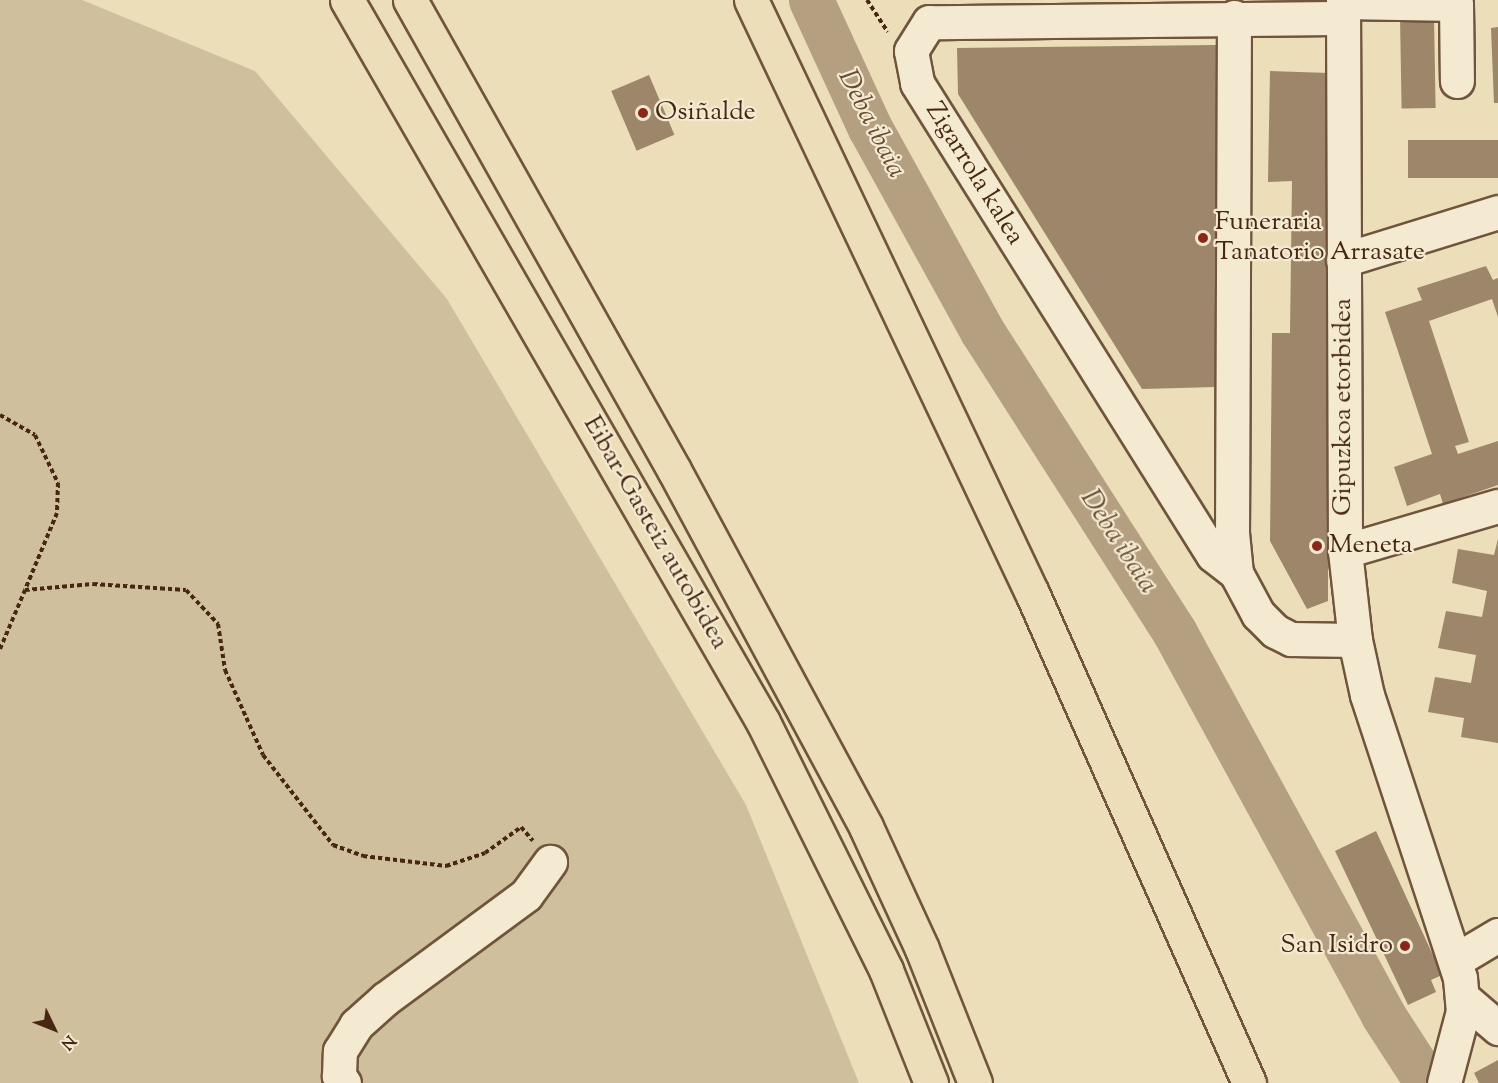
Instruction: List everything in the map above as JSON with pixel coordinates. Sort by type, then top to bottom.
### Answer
[{"type":"main road","name":"Eibar-Gasteiz autobidea","points":[[347,0],[763,722],[881,960],[931,1083]]},
{"type":"main road","name":"Eibar-Gasteiz autobidea","points":[[411,0],[674,470],[866,828],[922,949],[975,1083]]},
{"type":"main road","points":[[751,0],[1032,593],[1249,1083]]},
{"type":"street","name":"Zigarrola kalea","points":[[1236,573],[1213,555],[917,84],[911,51],[929,22],[1234,17],[1343,7],[1456,4],[1457,81]]},
{"type":"street","name":"Gipuzkoa etorbidea","points":[[1343,7],[1345,551],[1355,640],[1382,750],[1456,960],[1463,1011],[1448,1068]]},
{"type":"street","name":"Zigarrola kalea","points":[[1234,17],[1232,533],[1236,573],[1258,614],[1275,631],[1291,639],[1355,640]]},
{"type":"street","points":[[1343,260],[1498,212]]},
{"type":"street","points":[[1345,551],[1498,506]]},
{"type":"street","points":[[344,1083],[339,1076],[340,1051],[356,1025],[385,999],[526,895],[550,862]]},
{"type":"street","points":[[1456,960],[1498,935]]},
{"type":"street","points":[[1462,997],[1498,1028]]},
{"type":"path","points":[[867,0],[890,34]]},
{"type":"path","points":[[0,415],[35,435],[58,483],[57,513],[0,649]]},
{"type":"path","points":[[25,590],[93,584],[186,590],[218,624],[225,670],[263,755],[333,845],[363,856],[446,866],[485,853],[521,827],[550,862]]},
{"type":"shaded area","points":[[0,0],[82,0],[255,71],[447,299],[746,805],[859,1083],[0,1083]]},
{"type":"building","points":[[1434,16],[1436,108],[1402,109],[1400,17]]},
{"type":"building","points":[[1498,27],[1498,103],[1494,103],[1491,28]]},
{"type":"building","points":[[1216,45],[1215,387],[1142,389],[958,94],[957,48]]},
{"type":"building","points":[[1270,71],[1328,73],[1328,601],[1307,609],[1270,541],[1272,333],[1290,333],[1292,181],[1268,182]]},
{"type":"building","name":"Osiñalde","points":[[649,75],[674,135],[637,151],[611,91]]},
{"type":"building","points":[[1408,140],[1498,140],[1498,178],[1408,178]]},
{"type":"building","points":[[1486,266],[1493,280],[1498,278],[1498,317],[1492,299],[1429,321],[1469,442],[1455,446],[1458,454],[1498,441],[1498,485],[1443,504],[1440,494],[1407,506],[1394,467],[1432,454],[1385,312],[1422,300],[1417,288]]},
{"type":"building","points":[[1498,539],[1498,743],[1461,737],[1464,718],[1428,712],[1435,677],[1471,683],[1476,655],[1438,648],[1446,611],[1482,617],[1487,591],[1452,583],[1458,549],[1494,555]]},
{"type":"building","points":[[1376,831],[1442,975],[1431,980],[1436,992],[1408,1005],[1335,851]]},
{"type":"building","points":[[1498,1060],[1498,1083],[1479,1083],[1474,1073]]},
{"type":"waterway","name":"Deba ibaia","points":[[811,0],[870,128],[982,331],[1175,633],[1383,1015],[1427,1083]]},
{"type":"place","name":"Osiñalde","points":[[643,113]]},
{"type":"place","name":"Funeraria Tanatorio Arrasate","points":[[1203,238]]},
{"type":"place","name":"Meneta","points":[[1317,546]]},
{"type":"place","name":"San Isidro","points":[[1405,946]]}]
